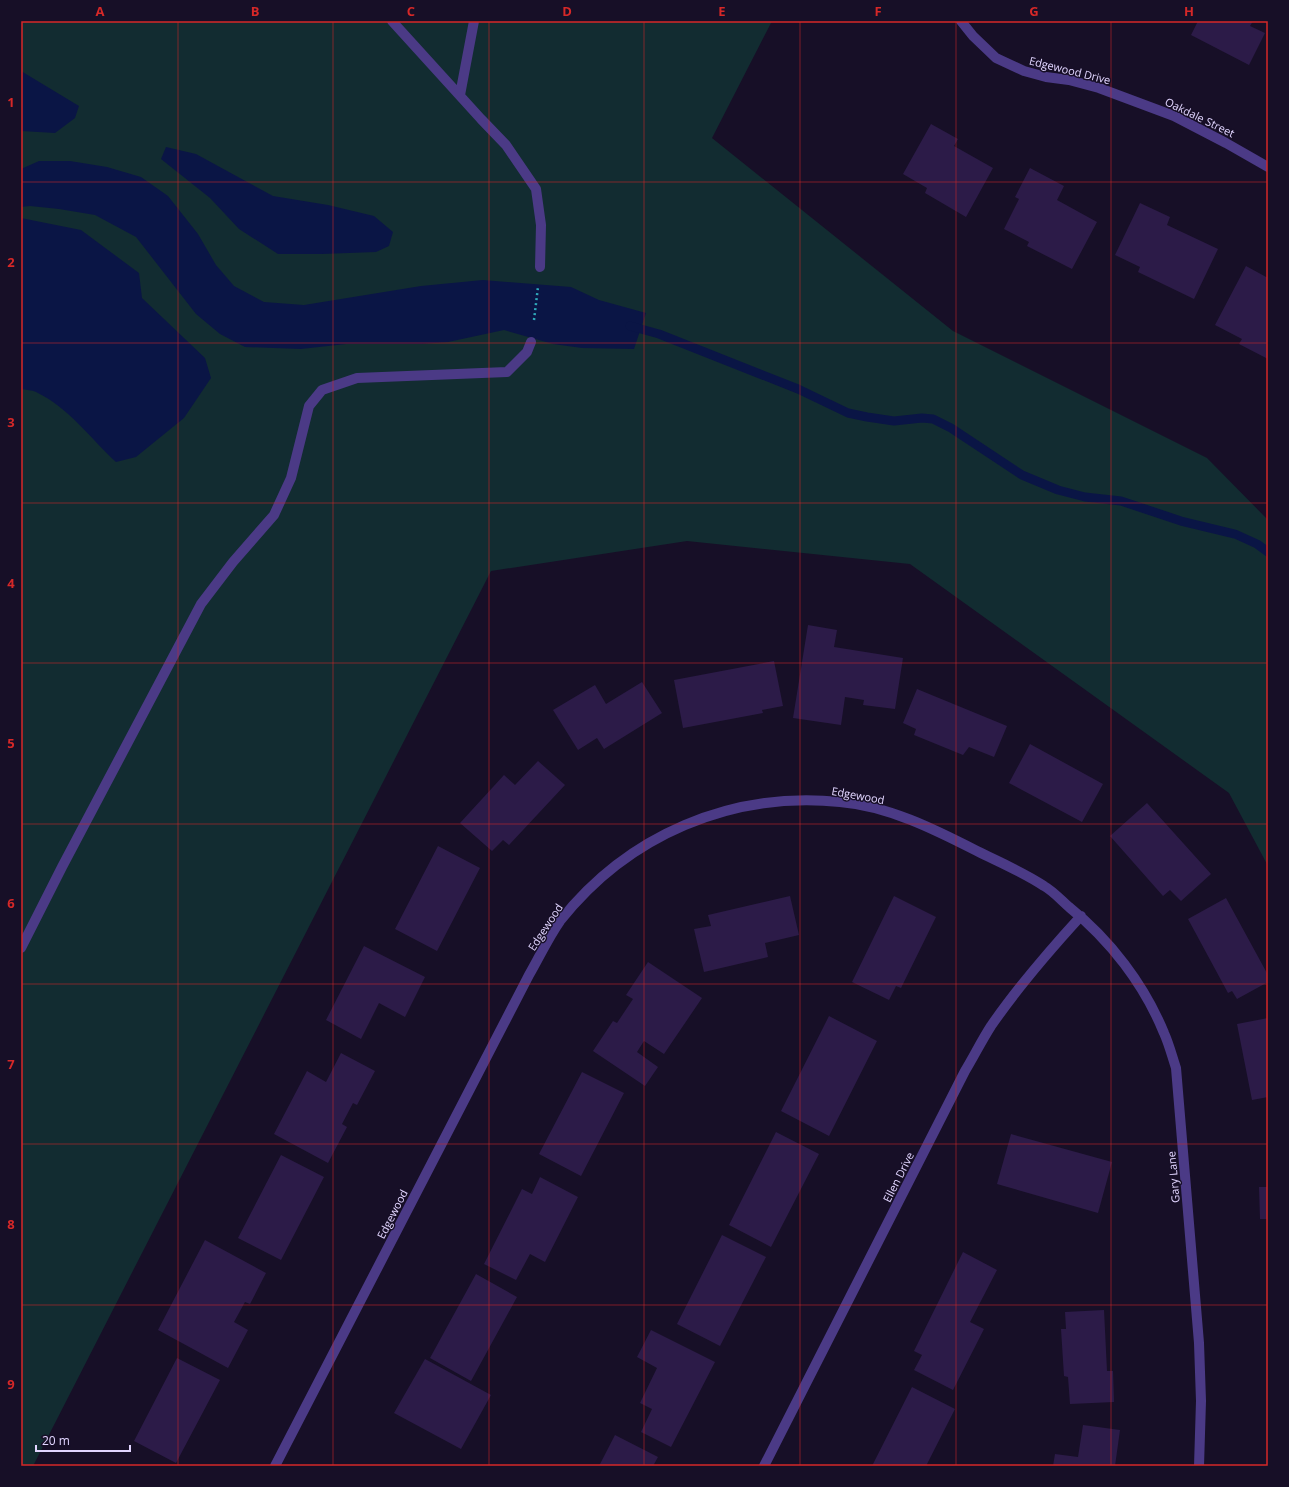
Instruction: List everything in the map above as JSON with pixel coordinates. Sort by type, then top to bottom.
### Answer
[{"type":"street","points":[[392,21],[506,145],[536,189],[541,224],[540,267]]},
{"type":"street","points":[[460,95],[474,21]]},
{"type":"street","name":"Edgewood Drive","points":[[961,21],[973,36],[996,58],[1024,71],[1046,77],[1069,80],[1118,95]]},
{"type":"street","name":"Oakdale Street","points":[[1118,95],[1174,116],[1268,167]]},
{"type":"street","points":[[21,948],[201,604],[233,562],[274,515],[291,478],[309,406],[322,390],[356,378],[507,372],[527,352],[531,342]]},
{"type":"street","name":"Edgewood","points":[[276,1466],[529,975],[559,924],[579,899],[607,872],[640,849],[679,826],[709,815],[756,804],[812,800],[841,802],[873,808],[900,816],[934,829],[1045,886],[1081,916]]},
{"type":"street","name":"Ellen Drive","points":[[764,1466],[965,1071],[991,1027],[1018,990],[1048,952],[1081,916]]},
{"type":"street","name":"Gary Lane","points":[[1081,916],[1118,956],[1146,996],[1164,1033],[1176,1068],[1199,1343],[1201,1402],[1199,1466]]},
{"type":"path","points":[[531,342],[540,267]]},
{"type":"green space","points":[[21,21],[772,21],[712,138],[953,331],[1207,458],[1268,520],[1268,866],[1229,793],[910,564],[687,541],[491,571],[33,1466],[21,1466]]},
{"type":"shaded area","points":[[21,71],[79,106],[75,118],[55,133],[21,131]]},
{"type":"shaded area","points":[[166,147],[196,154],[273,196],[328,205],[374,216],[393,232],[389,246],[376,252],[278,254],[239,229],[210,198],[161,159]]},
{"type":"shaded area","points":[[39,161],[70,161],[107,167],[141,177],[168,196],[198,234],[216,265],[234,286],[264,302],[304,305],[421,286],[483,280],[571,287],[599,300],[646,313],[634,349],[582,348],[553,344],[504,330],[448,342],[422,344],[346,344],[301,349],[245,347],[220,334],[196,314],[136,237],[95,215],[59,209],[30,206],[21,207],[21,169]]},
{"type":"shaded area","points":[[21,218],[81,230],[139,273],[142,298],[205,358],[211,378],[184,418],[136,457],[116,462],[59,406],[36,392],[21,389]]},
{"type":"building","points":[[1198,21],[1253,21],[1250,26],[1265,33],[1249,65],[1191,35]]},
{"type":"building","points":[[931,124],[958,139],[954,146],[993,168],[966,217],[925,193],[927,188],[903,174]]},
{"type":"building","points":[[1030,168],[1064,186],[1057,200],[1097,222],[1072,269],[1027,246],[1029,242],[1004,229],[1019,199],[1015,197]]},
{"type":"building","points":[[1140,203],[1170,217],[1167,225],[1218,249],[1194,299],[1138,272],[1140,267],[1115,255]]},
{"type":"building","points":[[1246,266],[1268,278],[1268,359],[1239,344],[1242,339],[1215,325]]},
{"type":"building","points":[[808,625],[837,630],[834,647],[903,658],[895,709],[863,705],[864,700],[845,697],[841,725],[793,718]]},
{"type":"building","points":[[774,661],[783,706],[762,710],[763,713],[683,728],[674,680]]},
{"type":"building","points":[[642,682],[662,713],[604,749],[597,738],[578,750],[553,710],[595,685],[606,704]]},
{"type":"building","points":[[917,689],[1007,726],[994,757],[969,747],[963,755],[914,735],[916,729],[903,723]]},
{"type":"building","points":[[1030,744],[1103,784],[1082,822],[1009,783]]},
{"type":"building","points":[[538,761],[565,785],[509,845],[503,840],[492,851],[460,823],[504,775],[515,785]]},
{"type":"building","points":[[1147,803],[1211,874],[1181,901],[1170,890],[1163,896],[1110,836]]},
{"type":"building","points":[[438,846],[480,868],[437,951],[395,929]]},
{"type":"building","points":[[790,896],[799,935],[765,943],[768,957],[704,972],[694,929],[711,926],[708,915]]},
{"type":"building","points":[[894,896],[936,917],[901,988],[896,986],[889,1000],[852,982]]},
{"type":"building","points":[[1226,898],[1268,975],[1268,982],[1237,999],[1232,991],[1228,993],[1188,919]]},
{"type":"building","points":[[364,946],[425,977],[405,1017],[379,1003],[361,1039],[326,1020]]},
{"type":"building","points":[[648,962],[702,998],[664,1054],[644,1041],[637,1052],[658,1067],[645,1086],[593,1051],[613,1021],[617,1023],[633,999],[626,995]]},
{"type":"building","points":[[829,1016],[877,1041],[829,1136],[781,1111]]},
{"type":"building","points":[[1268,1018],[1268,1097],[1252,1100],[1237,1024]]},
{"type":"building","points":[[341,1053],[375,1071],[357,1105],[353,1103],[342,1124],[347,1127],[328,1163],[274,1134],[307,1071],[326,1082]]},
{"type":"building","points":[[582,1072],[624,1093],[581,1176],[539,1154]]},
{"type":"building","points":[[776,1132],[819,1154],[771,1247],[729,1225]]},
{"type":"building","points":[[1011,1134],[1112,1162],[1098,1213],[997,1184]]},
{"type":"building","points":[[281,1155],[324,1177],[281,1260],[238,1238]]},
{"type":"building","points":[[540,1177],[578,1197],[545,1262],[530,1254],[516,1280],[484,1264],[522,1189],[532,1194]]},
{"type":"building","points":[[1259,1187],[1268,1187],[1268,1219],[1260,1219]]},
{"type":"building","points":[[722,1235],[766,1257],[720,1346],[677,1324]]},
{"type":"building","points":[[205,1240],[266,1273],[250,1304],[245,1302],[234,1322],[248,1330],[228,1368],[158,1330]]},
{"type":"building","points":[[963,1252],[997,1270],[970,1322],[984,1329],[953,1390],[914,1370],[922,1355],[914,1351]]},
{"type":"building","points":[[476,1274],[517,1297],[471,1381],[430,1358]]},
{"type":"building","points":[[1104,1310],[1107,1371],[1113,1371],[1114,1402],[1070,1404],[1068,1377],[1064,1376],[1061,1329],[1066,1329],[1065,1312]]},
{"type":"building","points":[[651,1330],[715,1362],[671,1447],[641,1432],[652,1409],[640,1403],[657,1368],[637,1357]]},
{"type":"building","points":[[177,1358],[220,1380],[176,1463],[134,1441]]},
{"type":"building","points":[[425,1359],[491,1395],[461,1449],[394,1413]]},
{"type":"building","points":[[912,1387],[955,1409],[926,1466],[872,1466]]},
{"type":"building","points":[[1083,1425],[1120,1430],[1115,1466],[1053,1466],[1055,1454],[1078,1457]]},
{"type":"building","points":[[615,1435],[658,1457],[653,1466],[599,1466]]},
{"type":"waterway","points":[[630,326],[659,334],[798,389],[848,413],[894,421],[922,418],[933,419],[951,428],[1022,475],[1058,490],[1085,497],[1121,501],[1181,521],[1235,534],[1257,544],[1268,552]]}]
